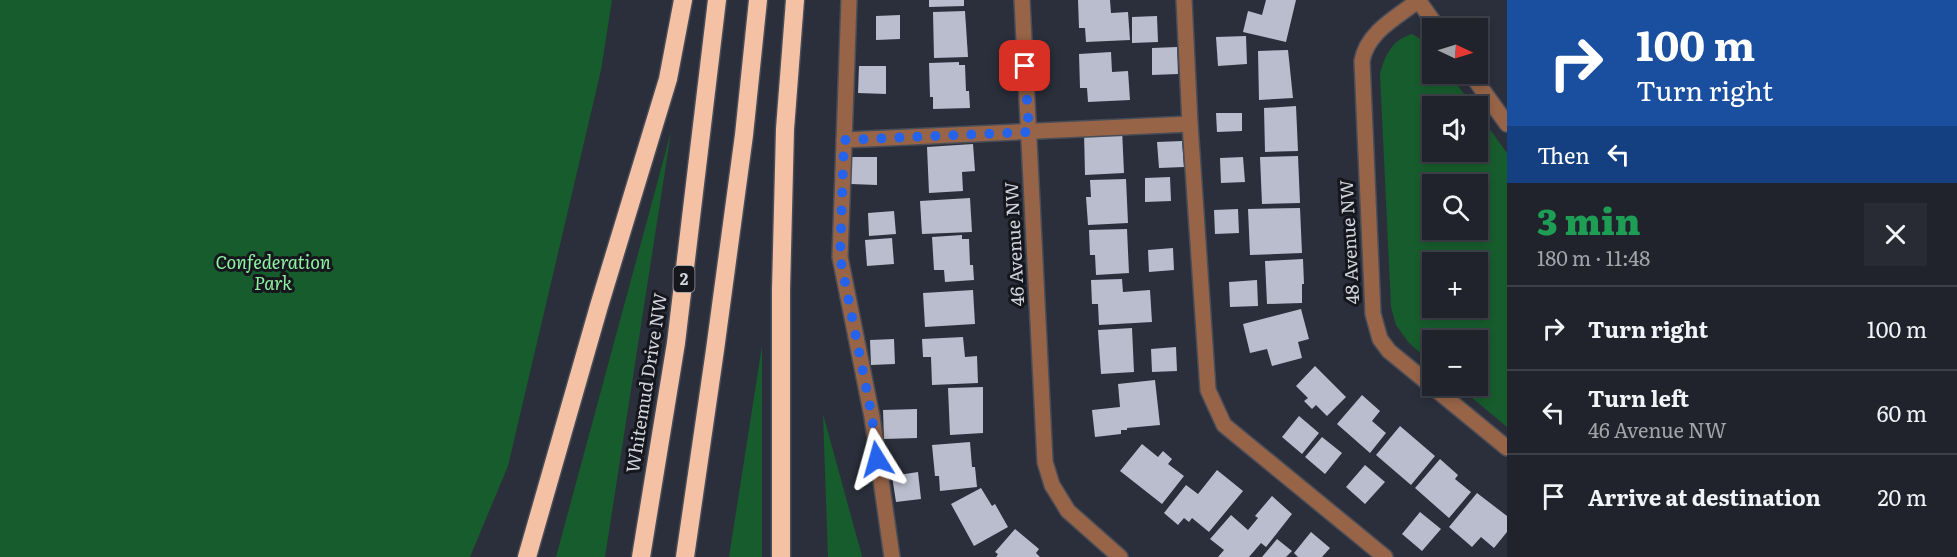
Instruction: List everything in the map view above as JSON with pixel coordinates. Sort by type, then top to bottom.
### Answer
[{"type":"highway","points":[[527,557],[598,306],[668,79],[683,0]]},
{"type":"highway","name":"Whitemud Drive NW","points":[[641,557],[676,343],[717,0]]},
{"type":"highway","points":[[685,557],[716,350],[744,135],[758,0]]},
{"type":"highway","points":[[781,557],[785,129],[795,0]]},
{"type":"street","points":[[849,0],[840,257],[872,417],[892,557]]},
{"type":"street","name":"46 Avenue NW","points":[[1022,0],[1045,462],[1052,485],[1068,511],[1120,557]]},
{"type":"street","points":[[1184,0],[1208,390],[1224,425],[1385,557]]},
{"type":"street","name":"48 Avenue NW","points":[[1431,18],[1419,0],[1376,32],[1364,50],[1362,61],[1373,314],[1380,339],[1389,351],[1507,448]]},
{"type":"street","points":[[1478,84],[1507,124]]},
{"type":"street","points":[[844,140],[1190,123]]},
{"type":"green space","name":"Confederation Park","points":[[0,0],[612,0],[601,70],[508,466],[470,557],[0,557]]},
{"type":"green space","points":[[1412,34],[1422,41],[1422,84],[1456,84],[1466,96],[1422,96],[1422,162],[1488,162],[1488,127],[1507,153],[1507,427],[1470,396],[1488,396],[1488,330],[1422,330],[1422,354],[1409,343],[1396,325],[1391,307],[1380,74],[1390,49],[1399,40]]},
{"type":"green space","points":[[671,132],[605,557],[556,557]]},
{"type":"green space","points":[[762,346],[762,557],[729,557]]},
{"type":"green space","points":[[823,414],[862,556],[862,557],[828,557]]},
{"type":"building","points":[[929,0],[964,0],[964,6],[929,7]]},
{"type":"building","points":[[1078,0],[1110,0],[1111,13],[1128,12],[1130,40],[1086,42],[1085,28],[1079,28]]},
{"type":"building","points":[[1266,0],[1296,0],[1286,42],[1243,32],[1248,11],[1262,15]]},
{"type":"building","points":[[965,11],[968,57],[934,58],[933,12]]},
{"type":"building","points":[[900,15],[900,39],[876,40],[876,16]]},
{"type":"building","points":[[1157,16],[1158,42],[1132,43],[1132,17]]},
{"type":"building","points":[[1246,36],[1247,64],[1218,66],[1216,37]]},
{"type":"building","points":[[1177,47],[1178,74],[1152,75],[1152,48]]},
{"type":"building","points":[[1288,50],[1293,98],[1259,100],[1258,51]]},
{"type":"building","points":[[1111,52],[1112,72],[1128,71],[1130,100],[1088,102],[1087,88],[1080,88],[1079,54]]},
{"type":"building","points":[[959,62],[959,65],[965,65],[966,91],[969,91],[970,108],[933,109],[933,97],[930,97],[929,63]]},
{"type":"building","points":[[859,66],[886,66],[886,94],[858,93]]},
{"type":"building","points":[[1296,106],[1298,151],[1265,152],[1264,108]]},
{"type":"building","points":[[1216,113],[1242,113],[1242,131],[1217,132]]},
{"type":"building","points":[[1122,129],[1124,173],[1085,175],[1084,131]]},
{"type":"building","points":[[1182,141],[1184,167],[1159,168],[1157,142]]},
{"type":"building","points":[[973,144],[975,171],[962,172],[963,191],[929,193],[927,147]]},
{"type":"building","points":[[1298,156],[1300,203],[1262,204],[1260,157]]},
{"type":"building","points":[[851,157],[877,157],[877,185],[851,184]]},
{"type":"building","points":[[1243,157],[1245,182],[1221,183],[1220,158]]},
{"type":"building","points":[[1170,177],[1171,201],[1145,202],[1145,178]]},
{"type":"building","points":[[1126,179],[1128,223],[1088,225],[1086,197],[1091,197],[1090,180]]},
{"type":"building","points":[[970,198],[972,232],[922,234],[920,201]]},
{"type":"building","points":[[1300,208],[1302,253],[1250,255],[1248,209]]},
{"type":"building","points":[[1238,209],[1239,233],[1215,234],[1214,210]]},
{"type":"building","points":[[894,211],[896,234],[869,236],[868,213]]},
{"type":"building","points":[[1127,229],[1129,273],[1096,275],[1095,255],[1090,255],[1089,230]]},
{"type":"building","points":[[962,235],[962,239],[969,239],[970,265],[973,265],[974,280],[945,282],[944,270],[934,270],[932,237]]},
{"type":"building","points":[[892,238],[894,264],[867,266],[865,240]]},
{"type":"building","points":[[1173,248],[1174,270],[1149,272],[1148,250]]},
{"type":"building","points":[[1303,259],[1302,303],[1267,304],[1265,261]]},
{"type":"building","points":[[1122,279],[1123,292],[1150,290],[1152,322],[1099,325],[1098,304],[1092,304],[1091,280]]},
{"type":"building","points":[[1257,280],[1258,306],[1230,307],[1229,282]]},
{"type":"building","points":[[973,290],[975,324],[925,327],[923,293]]},
{"type":"building","points":[[1301,309],[1309,339],[1298,342],[1302,358],[1272,366],[1267,349],[1250,353],[1243,324]]},
{"type":"building","points":[[1132,328],[1134,372],[1101,374],[1098,330]]},
{"type":"building","points":[[963,337],[965,357],[977,356],[978,383],[932,385],[931,357],[923,357],[922,339]]},
{"type":"building","points":[[894,339],[895,364],[871,365],[870,340]]},
{"type":"building","points":[[1176,347],[1177,371],[1152,372],[1151,349]]},
{"type":"building","points":[[1315,366],[1346,397],[1327,416],[1316,405],[1312,409],[1304,401],[1308,398],[1296,386]]},
{"type":"building","points":[[1155,380],[1160,425],[1127,428],[1127,430],[1121,430],[1121,434],[1095,437],[1092,410],[1120,407],[1118,384]]},
{"type":"building","points":[[983,387],[983,433],[950,435],[948,388]]},
{"type":"building","points":[[1362,395],[1380,411],[1372,421],[1386,433],[1370,453],[1337,424]]},
{"type":"building","points":[[917,409],[917,438],[884,439],[883,410]]},
{"type":"building","points":[[1299,416],[1319,433],[1302,454],[1282,437]]},
{"type":"building","points":[[1400,426],[1435,456],[1411,485],[1376,455]]},
{"type":"building","points":[[1322,437],[1342,453],[1325,474],[1305,457]]},
{"type":"building","points":[[970,442],[972,467],[975,467],[977,487],[940,491],[939,476],[935,476],[932,445]]},
{"type":"building","points":[[1142,444],[1158,457],[1163,451],[1172,459],[1168,464],[1184,476],[1162,504],[1120,471]]},
{"type":"building","points":[[1440,459],[1458,475],[1455,479],[1471,492],[1449,518],[1415,488]]},
{"type":"building","points":[[1365,465],[1385,482],[1365,504],[1346,487]]},
{"type":"building","points":[[1217,470],[1243,491],[1209,532],[1192,518],[1189,522],[1184,518],[1178,525],[1164,513],[1186,485],[1198,494]]},
{"type":"building","points":[[918,472],[921,499],[896,502],[892,476]]},
{"type":"building","points":[[981,488],[992,506],[995,504],[1008,527],[974,546],[951,504]]},
{"type":"building","points":[[1477,493],[1507,516],[1507,532],[1494,548],[1481,537],[1472,547],[1449,527]]},
{"type":"building","points":[[1272,496],[1292,514],[1266,547],[1261,543],[1249,557],[1218,557],[1224,550],[1210,539],[1231,515],[1248,530],[1258,518],[1255,516]]},
{"type":"building","points":[[1420,512],[1441,529],[1422,551],[1402,534]]},
{"type":"building","points":[[1015,529],[1039,549],[1036,553],[1040,557],[996,557],[998,554],[995,552]]},
{"type":"building","points":[[1311,532],[1330,548],[1322,557],[1298,557],[1294,553]]},
{"type":"building","points":[[1277,539],[1292,551],[1286,557],[1262,557]]},
{"type":"route","points":[[877,459],[872,417],[840,257],[844,140],[1029,132],[1025,66]]}]
